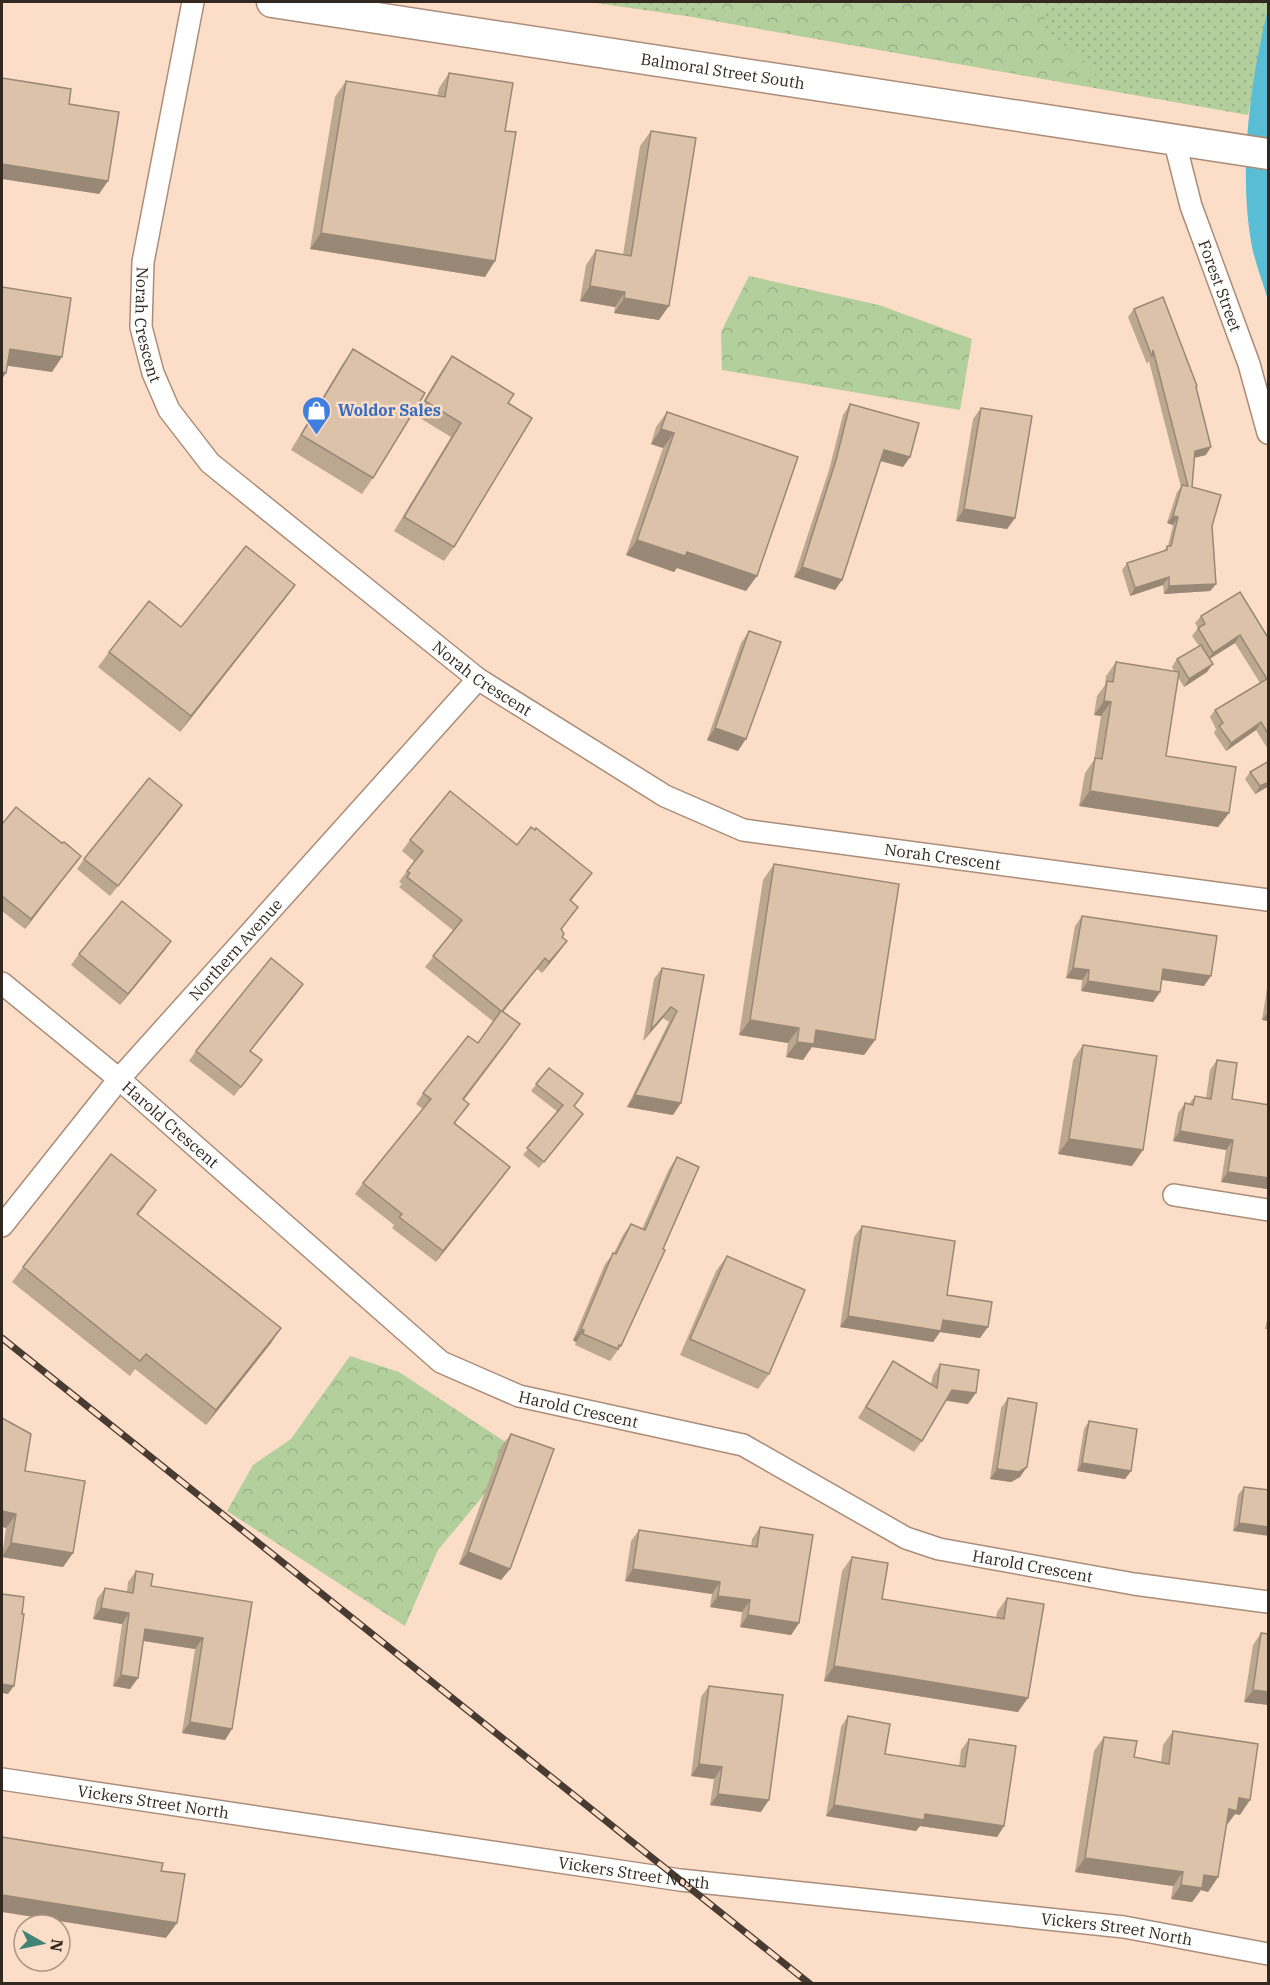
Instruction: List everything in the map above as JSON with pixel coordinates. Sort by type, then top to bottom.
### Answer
[{"type":"main road","name":"Balmoral Street South","points":[[272,2],[1269,154]]},
{"type":"street","name":"Norah Crescent","points":[[193,2],[143,262],[141,327],[153,373],[169,410],[210,463],[478,679],[665,796],[743,830],[1269,900]]},
{"type":"street","name":"Forest Street","points":[[1174,139],[1191,206],[1249,364],[1269,433]]},
{"type":"street","name":"Northern Avenue","points":[[2,1226],[119,1079],[478,679]]},
{"type":"street","name":"Harold Crescent","points":[[2,983],[119,1079],[441,1362],[519,1396],[743,1445],[906,1538],[939,1549],[1134,1584],[1269,1602]]},
{"type":"street","points":[[1174,1195],[1269,1210]]},
{"type":"street","name":"Vickers Street North","points":[[2,1779],[680,1880],[1124,1927],[1269,1954]]},
{"type":"green space","points":[[589,2],[1268,2],[1268,9],[1248,115],[686,16]]},
{"type":"green space","points":[[717,2],[1042,2],[1047,32],[1082,59],[1096,76],[1081,85],[709,18]]},
{"type":"green space","points":[[749,276],[879,305],[972,339],[960,410],[722,370],[721,332]]},
{"type":"green space","points":[[350,1356],[399,1372],[510,1445],[508,1466],[438,1550],[405,1626],[227,1511],[253,1465],[291,1439]]},
{"type":"water","points":[[1268,9],[1268,300],[1252,247],[1246,189],[1246,158],[1251,97]]},
{"type":"building","points":[[449,73],[513,83],[505,131],[516,132],[495,261],[321,233],[346,81],[445,97]]},
{"type":"building","points":[[2,78],[71,89],[69,104],[119,112],[108,181],[2,164]]},
{"type":"building","points":[[651,131],[696,138],[669,306],[624,298],[625,292],[590,286],[596,250],[631,256]]},
{"type":"building","points":[[2,287],[71,298],[62,357],[10,349],[6,373],[2,372]]},
{"type":"building","points":[[1163,297],[1197,386],[1211,447],[1195,451],[1192,487],[1221,495],[1212,526],[1216,584],[1169,586],[1169,577],[1135,588],[1127,563],[1167,550],[1167,546],[1171,546],[1178,517],[1173,516],[1182,485],[1188,486],[1153,350],[1152,357],[1134,309]]},
{"type":"building","points":[[353,349],[425,393],[373,478],[301,435]]},
{"type":"building","points":[[452,356],[514,394],[508,403],[532,418],[454,547],[404,517],[461,423],[425,401]]},
{"type":"building","points":[[850,404],[919,423],[910,457],[884,450],[842,580],[802,567],[836,460]]},
{"type":"building","points":[[981,408],[1032,416],[1015,518],[964,509]]},
{"type":"building","points":[[667,412],[798,457],[757,576],[687,552],[685,556],[637,540],[674,433],[661,429]]},
{"type":"building","points":[[246,546],[295,585],[191,716],[109,652],[149,601],[181,627]]},
{"type":"building","points":[[1240,592],[1267,636],[1269,635],[1269,735],[1261,722],[1231,743],[1219,726],[1223,723],[1215,710],[1267,679],[1240,635],[1213,653],[1198,628],[1205,624],[1201,616]]},
{"type":"building","points":[[749,631],[781,642],[746,739],[715,728]]},
{"type":"building","points":[[1201,645],[1213,664],[1189,679],[1177,659]]},
{"type":"building","points":[[1116,662],[1179,672],[1166,756],[1236,767],[1229,813],[1090,791],[1095,758],[1102,759],[1111,702],[1104,701],[1107,681],[1113,682]]},
{"type":"building","points":[[1269,761],[1269,782],[1260,786],[1250,772]]},
{"type":"building","points":[[149,778],[182,805],[118,886],[84,859]]},
{"type":"building","points":[[450,791],[517,845],[531,827],[535,830],[536,828],[592,873],[570,900],[578,907],[561,929],[564,934],[562,937],[567,941],[549,962],[545,958],[502,1011],[520,1024],[463,1099],[469,1104],[454,1123],[510,1167],[443,1251],[399,1217],[402,1214],[363,1183],[431,1099],[423,1093],[468,1036],[478,1043],[501,1011],[433,956],[462,920],[407,877],[410,873],[407,871],[423,851],[410,840]]},
{"type":"building","points":[[16,807],[81,856],[31,919],[2,896],[2,822]]},
{"type":"building","points":[[774,864],[899,884],[875,1040],[816,1030],[814,1044],[797,1042],[799,1028],[750,1020]]},
{"type":"building","points":[[122,901],[171,941],[128,994],[79,954]]},
{"type":"building","points":[[1082,916],[1217,936],[1211,976],[1163,969],[1160,992],[1088,981],[1089,970],[1073,968]]},
{"type":"building","points":[[271,958],[303,984],[250,1051],[262,1060],[241,1087],[196,1051]]},
{"type":"building","points":[[662,968],[704,975],[681,1103],[635,1095],[677,1011],[671,1007],[651,1030]]},
{"type":"building","points":[[1083,1045],[1157,1056],[1143,1150],[1069,1139]]},
{"type":"building","points":[[1217,1060],[1237,1063],[1232,1099],[1269,1105],[1269,1178],[1228,1172],[1233,1140],[1180,1131],[1185,1103],[1193,1105],[1195,1096],[1211,1099]]},
{"type":"building","points":[[549,1068],[583,1094],[574,1106],[583,1114],[544,1162],[527,1148],[563,1105],[536,1084]]},
{"type":"building","points":[[111,1154],[156,1190],[137,1214],[281,1328],[216,1410],[146,1354],[140,1361],[23,1267]]},
{"type":"building","points":[[677,1157],[699,1167],[663,1249],[665,1250],[618,1349],[583,1334],[584,1330],[581,1329],[613,1253],[616,1254],[631,1224],[645,1230]]},
{"type":"building","points":[[862,1226],[955,1241],[947,1295],[992,1302],[988,1327],[943,1320],[941,1331],[848,1316]]},
{"type":"building","points":[[727,1256],[805,1290],[769,1374],[690,1339]]},
{"type":"building","points":[[893,1361],[937,1388],[940,1364],[979,1370],[976,1393],[952,1390],[922,1441],[866,1407]]},
{"type":"building","points":[[1008,1398],[1037,1403],[1027,1467],[1019,1472],[997,1469]]},
{"type":"building","points":[[2,1418],[31,1434],[25,1471],[85,1481],[73,1553],[11,1543],[16,1514],[2,1511]]},
{"type":"building","points":[[1089,1421],[1137,1429],[1131,1471],[1082,1463]]},
{"type":"building","points":[[511,1434],[554,1449],[510,1569],[468,1552]]},
{"type":"building","points":[[1244,1487],[1269,1490],[1269,1527],[1239,1523]]},
{"type":"building","points":[[760,1527],[813,1535],[799,1623],[748,1615],[750,1600],[718,1596],[720,1582],[633,1569],[639,1530],[757,1547]]},
{"type":"building","points":[[852,1557],[888,1563],[882,1599],[1004,1619],[1007,1598],[1044,1604],[1028,1698],[834,1666]]},
{"type":"building","points":[[136,1571],[153,1574],[151,1586],[252,1602],[232,1729],[190,1722],[203,1638],[145,1629],[138,1678],[121,1675],[129,1613],[101,1608],[105,1588],[133,1593]]},
{"type":"building","points":[[2,1594],[24,1597],[22,1614],[24,1614],[14,1686],[2,1684]]},
{"type":"building","points":[[1261,1633],[1269,1634],[1269,1692],[1253,1690]]},
{"type":"building","points":[[709,1686],[783,1695],[769,1800],[718,1794],[722,1767],[699,1764]]},
{"type":"building","points":[[848,1716],[890,1724],[885,1754],[965,1767],[969,1739],[1016,1746],[1004,1826],[925,1814],[924,1820],[834,1805]]},
{"type":"building","points":[[1173,1731],[1258,1744],[1250,1800],[1239,1798],[1237,1811],[1229,1809],[1218,1877],[1204,1875],[1202,1888],[1181,1885],[1183,1872],[1085,1858],[1104,1737],[1137,1741],[1134,1757],[1169,1764]]},
{"type":"building","points":[[2,1837],[163,1863],[161,1871],[185,1874],[177,1923],[2,1895]]},
{"type":"railway","points":[[2,1338],[810,1984]]},
{"type":"place","name":"Woldor Sales","points":[[317,436]]}]
